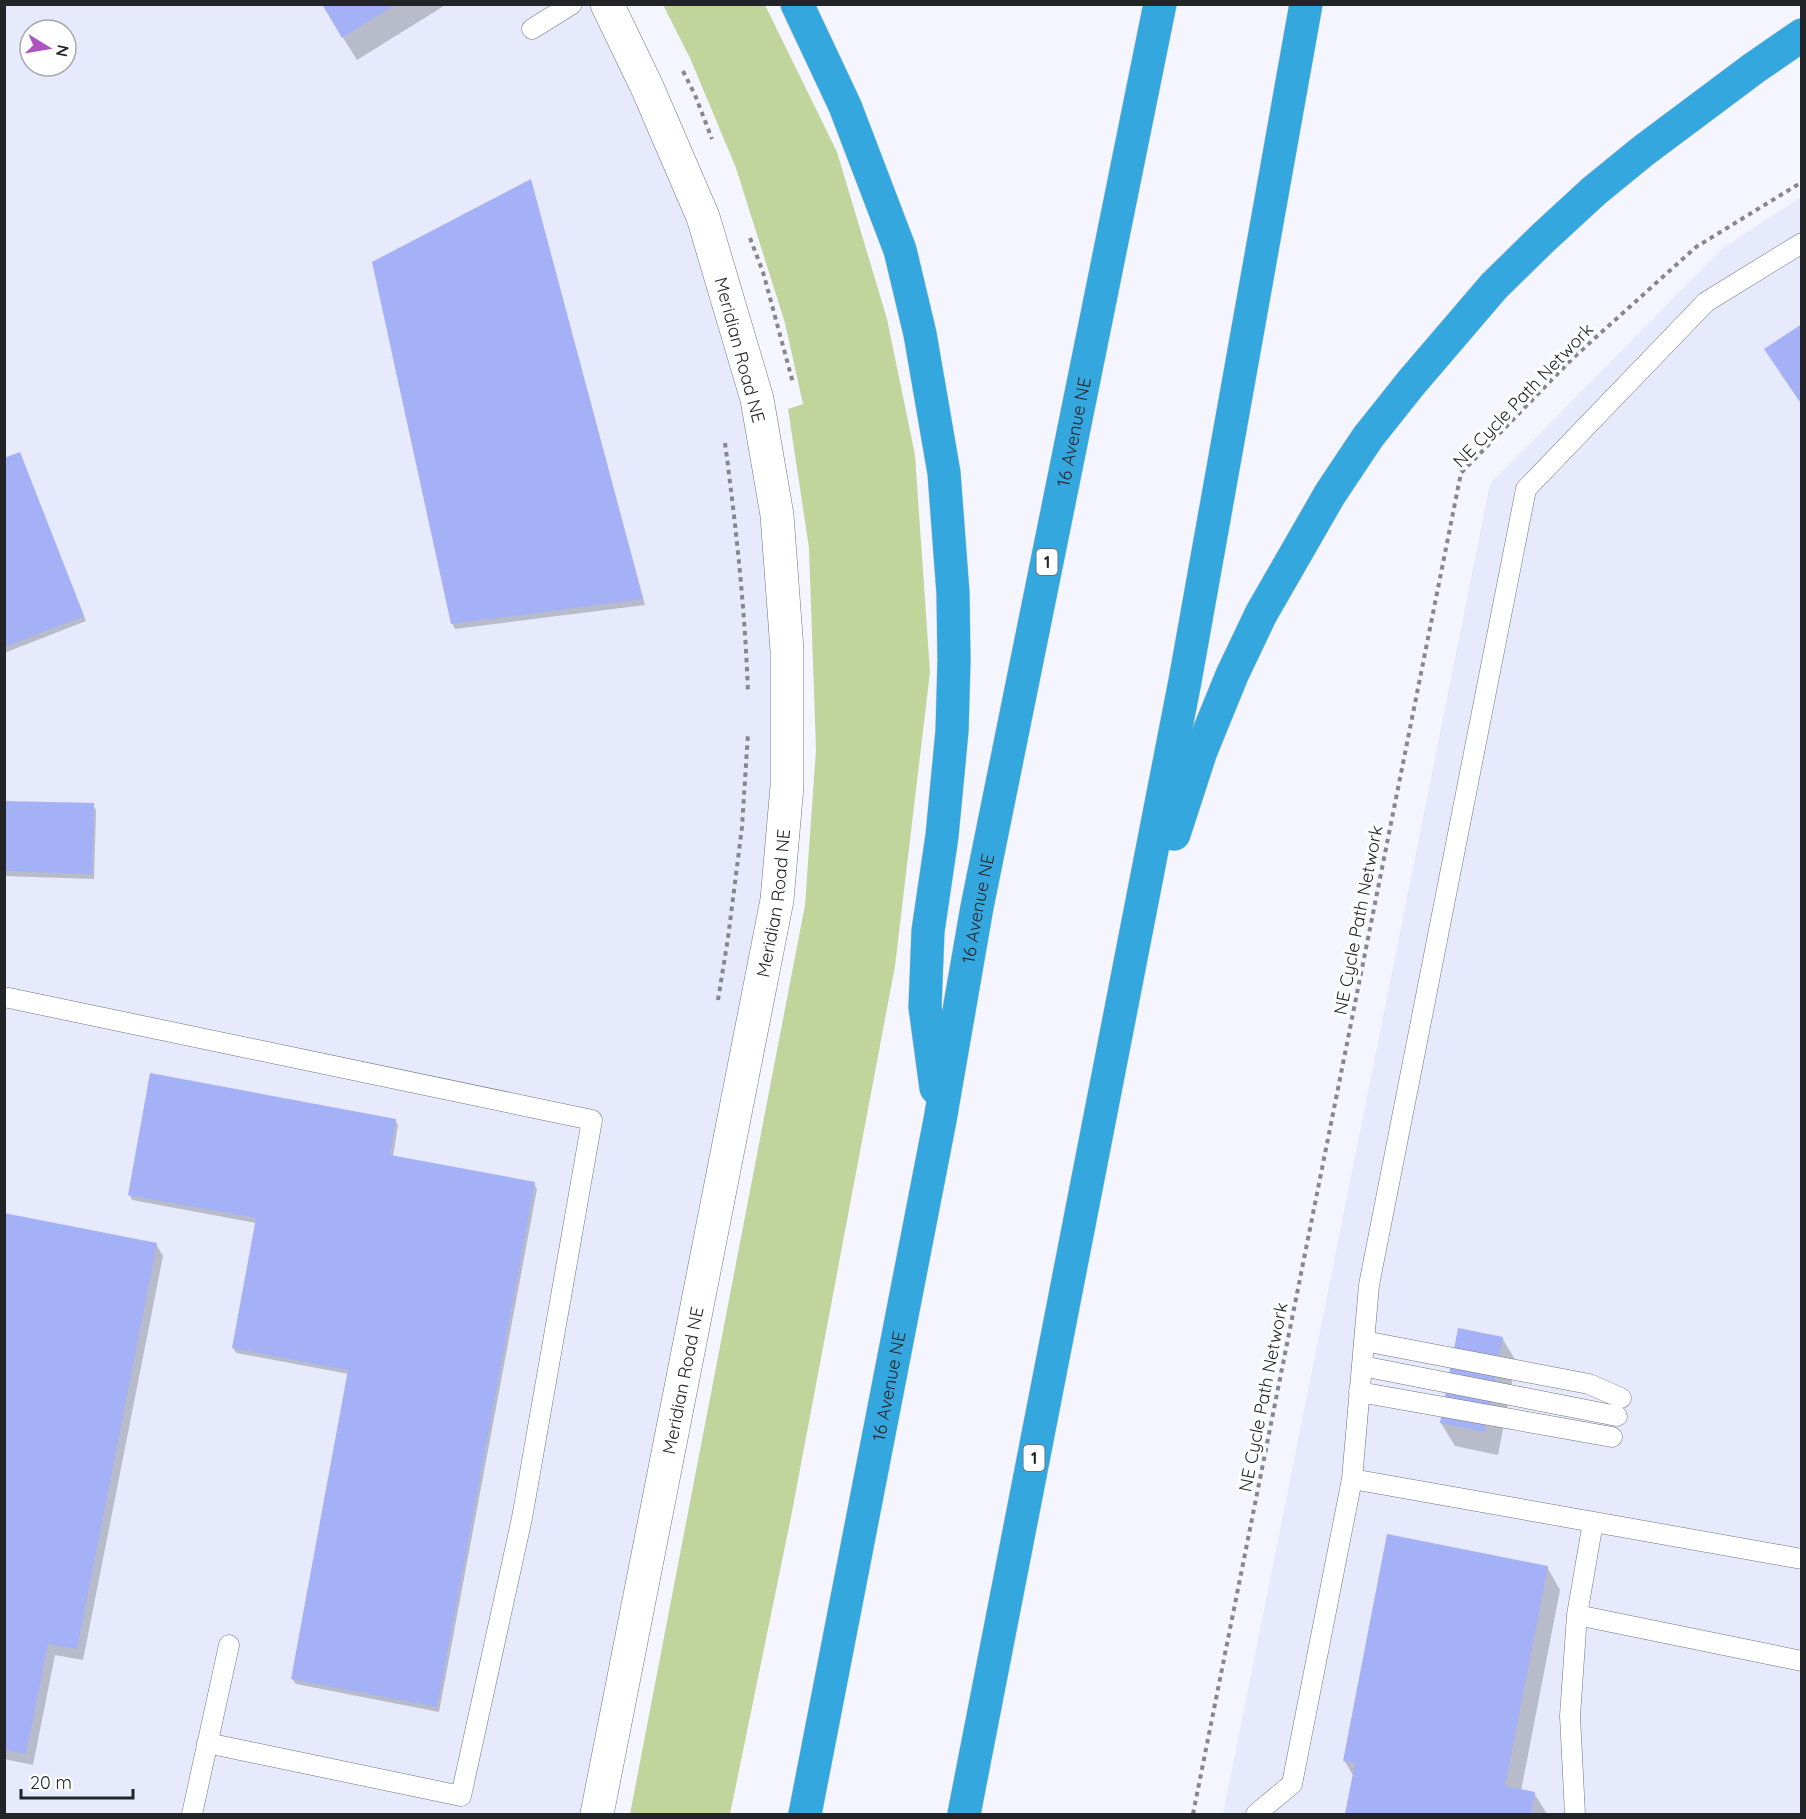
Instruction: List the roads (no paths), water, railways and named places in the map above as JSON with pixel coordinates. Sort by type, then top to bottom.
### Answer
[{"type":"highway","points":[[797,4],[845,106],[900,250],[920,334],[944,473],[952,593],[952,731],[942,836],[928,931],[925,1007],[940,1120]]},
{"type":"highway","name":"16 Avenue NE","points":[[805,1815],[940,1120],[977,907],[1160,4]]},
{"type":"highway","name":"1","points":[[964,1815],[1185,681],[1306,4]]},
{"type":"highway","points":[[1103,1102],[1169,848],[1201,751],[1232,675],[1261,614],[1330,494],[1368,437],[1411,383],[1502,278],[1594,191],[1695,111],[1802,35]]},
{"type":"street","name":"Meridian Road NE","points":[[597,1815],[777,900],[787,786],[787,650],[777,515],[757,399],[703,218],[647,87],[607,4]]},
{"type":"lane","points":[[532,29],[572,4]]},
{"type":"lane","points":[[1256,1815],[1292,1784],[1352,1479],[1369,1285],[1526,489],[1706,302],[1802,243]]},
{"type":"lane","points":[[4,997],[592,1120],[522,1518],[461,1796],[207,1743]]},
{"type":"lane","points":[[1362,1366],[1619,1407],[1589,1384],[1364,1341]]},
{"type":"lane","points":[[1359,1392],[1612,1437]]},
{"type":"lane","points":[[1352,1479],[1802,1559]]},
{"type":"lane","points":[[1575,1815],[1570,1716],[1577,1615],[1593,1522]]},
{"type":"lane","points":[[1577,1615],[1802,1662]]},
{"type":"lane","points":[[192,1815],[229,1645]]}]
